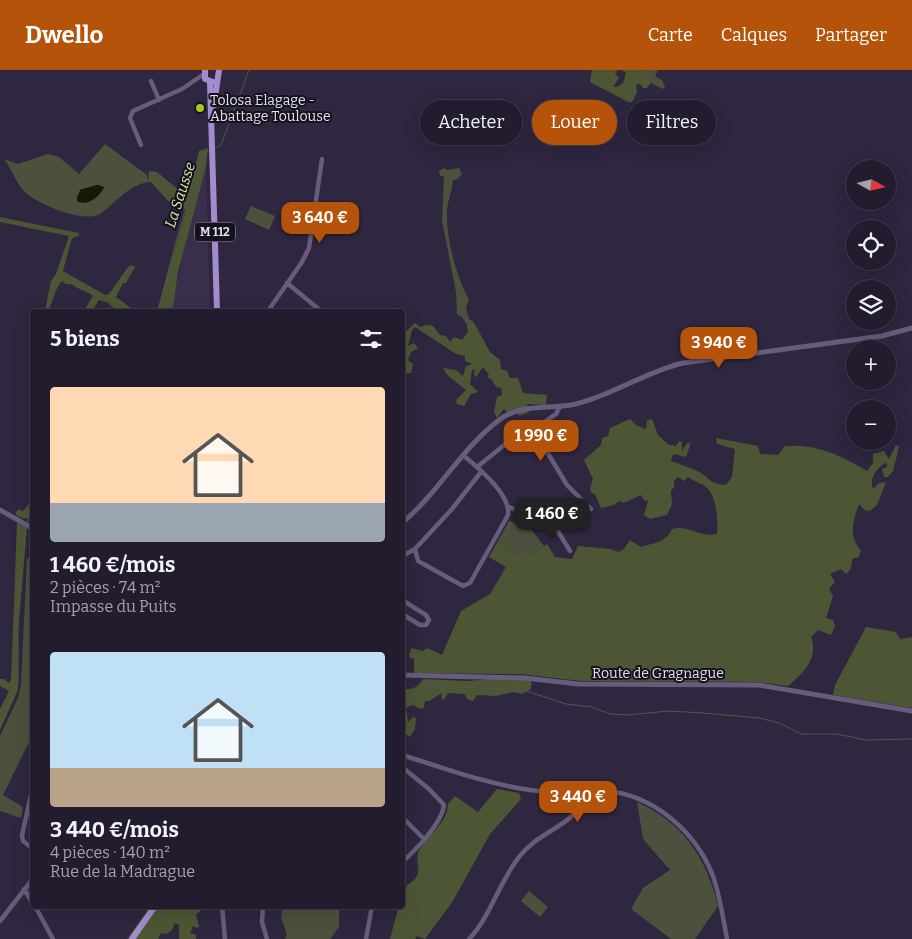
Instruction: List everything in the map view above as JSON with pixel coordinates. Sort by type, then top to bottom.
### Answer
[{"type":"main road","points":[[204,72],[209,81],[218,79],[219,70]]},
{"type":"main road","name":"M 112","points":[[212,116],[218,79]]},
{"type":"main road","name":"M 112","points":[[209,81],[212,116],[217,309]]},
{"type":"main road","points":[[132,939],[152,909]]},
{"type":"street","points":[[141,145],[130,118],[131,114],[190,84],[204,72]]},
{"type":"street","points":[[151,81],[159,100]]},
{"type":"street","points":[[190,84],[209,81]]},
{"type":"street","points":[[269,309],[309,248],[322,159]]},
{"type":"street","points":[[287,284],[318,309]]},
{"type":"street","points":[[405,520],[422,506],[478,437],[506,414],[519,409],[560,406],[587,400],[654,372],[682,363],[882,336],[912,328]]},
{"type":"street","points":[[560,406],[556,414],[541,424],[538,436],[567,485],[591,509]]},
{"type":"street","points":[[477,468],[508,442],[531,433]]},
{"type":"street","points":[[415,550],[418,561],[460,585],[466,585],[470,583],[508,515],[509,507],[504,497],[463,455]]},
{"type":"street","points":[[405,555],[415,550],[452,509],[481,472]]},
{"type":"street","points":[[509,507],[545,522],[575,503]]},
{"type":"street","points":[[0,510],[30,526]]},
{"type":"street","points":[[550,518],[570,551]]},
{"type":"street","points":[[405,602],[426,615],[429,620],[426,625],[420,625],[405,616]]},
{"type":"street","name":"Route de Gragnague","points":[[405,675],[525,678],[586,684],[758,685],[912,710]]},
{"type":"street","points":[[405,755],[511,787],[538,791],[594,790],[617,792],[641,800],[668,816],[685,831],[700,851],[713,878],[727,939]]},
{"type":"street","points":[[405,769],[435,794],[444,806],[438,819],[424,839],[405,859]]},
{"type":"street","points":[[469,939],[480,927],[499,887],[524,851],[533,841],[565,822],[589,800],[594,790]]},
{"type":"street","points":[[564,791],[573,804],[573,815]]},
{"type":"street","points":[[30,801],[22,835],[24,841],[30,846]]},
{"type":"street","points":[[405,820],[424,839]]},
{"type":"street","points":[[0,921],[30,882]]},
{"type":"street","points":[[24,889],[30,899]]},
{"type":"street","points":[[37,909],[54,939]]},
{"type":"street","points":[[222,909],[225,939]]},
{"type":"street","points":[[262,909],[262,922],[268,939]]},
{"type":"street","points":[[366,939],[371,909]]},
{"type":"shaded area","points":[[592,70],[618,70],[615,73],[619,78],[613,87],[617,87],[623,83],[626,73],[622,70],[643,70],[650,78],[651,83],[647,88],[643,88],[640,84],[636,85],[637,93],[633,100],[627,101],[590,82]]},
{"type":"shaded area","points":[[643,70],[658,70],[655,76],[662,80],[665,87],[663,89],[651,83]]},
{"type":"shaded area","points":[[105,144],[147,175],[148,182],[134,187],[106,210],[93,216],[71,214],[47,206],[28,195],[17,182],[4,159],[18,164],[48,154],[59,157],[79,174]]},
{"type":"shaded area","points":[[208,148],[206,167],[178,272],[173,307],[172,309],[158,309],[186,210],[168,201],[151,182],[148,182],[149,171],[157,172],[187,197],[199,151]]},
{"type":"shaded area","points":[[206,167],[210,309],[170,309],[193,212]]},
{"type":"shaded area","points":[[443,168],[448,170],[459,168],[462,174],[458,179],[453,180],[448,203],[447,226],[455,266],[469,299],[466,308],[469,319],[473,321],[467,325],[462,317],[457,314],[456,292],[442,221],[444,176],[440,176],[439,171]]},
{"type":"shaded area","points":[[98,184],[105,187],[97,197],[85,203],[77,202],[76,198],[80,189]]},
{"type":"shaded area","points":[[251,206],[275,216],[269,230],[245,219]]},
{"type":"shaded area","points":[[0,217],[79,233],[79,236],[72,238],[63,271],[105,295],[109,294],[128,267],[132,265],[135,267],[126,283],[123,283],[116,297],[132,309],[117,309],[109,303],[99,300],[93,309],[85,309],[93,296],[72,284],[66,284],[62,281],[49,309],[45,309],[51,281],[56,274],[69,236],[0,222]]},
{"type":"shaded area","points":[[473,321],[490,352],[500,360],[501,369],[507,371],[510,378],[518,378],[523,393],[547,395],[546,405],[527,404],[529,412],[519,416],[517,409],[507,412],[504,409],[497,418],[494,412],[497,397],[502,395],[501,388],[496,387],[492,380],[487,377],[489,375],[483,367],[476,377],[474,376],[475,369],[472,370],[470,384],[478,392],[471,394],[464,406],[457,404],[456,400],[466,390],[448,376],[443,368],[456,370],[463,376],[466,366],[472,364],[465,361],[465,356],[456,354],[415,327],[412,330],[408,346],[414,343],[418,348],[411,352],[408,360],[413,364],[411,373],[406,373],[405,332],[415,323],[421,327],[426,325],[433,326],[440,335],[446,336],[450,342],[454,337],[462,340],[468,332],[467,325]]},
{"type":"shaded area","points":[[630,419],[636,425],[646,429],[647,420],[652,419],[658,435],[669,445],[674,445],[675,447],[679,441],[682,442],[682,451],[688,442],[690,445],[686,457],[675,454],[672,456],[671,461],[698,471],[712,482],[721,485],[726,485],[732,477],[735,449],[717,444],[716,438],[758,446],[760,454],[778,455],[785,446],[818,449],[847,460],[867,471],[873,463],[873,454],[884,451],[889,459],[894,450],[896,450],[896,445],[899,447],[893,471],[888,477],[884,477],[882,469],[887,467],[886,462],[877,470],[873,477],[873,489],[879,483],[886,482],[877,505],[870,511],[865,510],[859,504],[853,534],[861,551],[858,558],[853,558],[850,570],[846,574],[841,569],[830,574],[835,582],[829,589],[833,596],[826,618],[833,620],[835,626],[831,635],[818,630],[811,637],[813,652],[804,671],[788,686],[759,682],[581,681],[521,674],[414,673],[414,659],[409,657],[411,648],[423,651],[427,648],[442,655],[461,611],[490,594],[506,567],[489,557],[498,541],[514,556],[529,556],[547,544],[555,557],[572,559],[578,546],[611,549],[618,552],[624,549],[630,540],[641,547],[667,537],[672,529],[683,528],[705,534],[717,534],[715,502],[710,491],[688,477],[684,481],[678,477],[674,481],[674,487],[671,491],[672,504],[667,515],[650,519],[644,515],[648,501],[644,500],[641,495],[624,503],[619,501],[614,505],[601,508],[595,494],[590,489],[593,479],[584,460],[601,445],[602,438],[608,436],[610,428]]},
{"type":"shaded area","points":[[30,502],[30,518],[24,519],[16,515],[19,509],[23,511]]},
{"type":"shaded area","points":[[509,521],[530,528],[544,546],[529,556],[514,556],[498,541]]},
{"type":"shaded area","points":[[17,523],[27,528],[18,632],[18,690],[0,730],[0,709],[9,691],[0,686],[0,679],[4,679],[9,683],[11,680]]},
{"type":"shaded area","points":[[27,558],[30,559],[30,740],[3,795],[23,807],[21,818],[0,811],[0,736],[18,698],[21,684]]},
{"type":"shaded area","points":[[866,627],[896,632],[900,639],[912,637],[912,708],[833,695],[835,685]]},
{"type":"shaded area","points":[[521,677],[532,683],[530,690],[522,694],[513,692],[496,696],[477,695],[473,701],[467,699],[465,694],[448,693],[444,700],[441,698],[442,693],[429,701],[425,701],[424,708],[420,709],[413,705],[406,708],[408,722],[413,717],[416,718],[415,729],[410,737],[405,733],[405,689],[415,687],[423,679],[467,681]]},
{"type":"shaded area","points":[[497,789],[519,793],[521,799],[490,834],[453,901],[425,939],[417,936],[415,939],[390,939],[398,909],[405,909],[407,885],[413,881],[418,872],[419,851],[445,817],[448,804],[455,796],[478,812]]},
{"type":"shaded area","points":[[637,802],[653,810],[680,831],[699,857],[707,872],[718,906],[695,939],[671,939],[631,909],[643,888],[670,870],[643,839]]},
{"type":"shaded area","points":[[529,891],[548,907],[540,917],[521,901]]},
{"type":"shaded area","points":[[149,909],[154,911],[156,909],[201,909],[196,914],[199,927],[193,926],[190,933],[196,935],[196,939],[179,939],[179,925],[175,923],[172,930],[167,934],[161,933],[158,939],[127,939]]},
{"type":"shaded area","points":[[282,909],[339,909],[339,927],[330,939],[285,939],[287,934],[281,918]]},
{"type":"waterway","name":"La Sausse","points":[[214,149],[221,145],[249,70]]},
{"type":"waterway","name":"La Sausse","points":[[159,309],[172,255],[196,174],[206,151],[210,150]]},
{"type":"waterway","name":"La Sausse","points":[[27,522],[30,515]]},
{"type":"waterway","name":"La Sausse","points":[[0,726],[18,682],[18,607],[26,526]]},
{"type":"waterway","points":[[405,700],[421,689],[432,686],[493,688],[526,691],[566,704],[592,707],[610,714],[627,715],[669,711],[703,713],[759,718],[779,723],[801,734],[837,734],[866,740],[912,739]]},
{"type":"place","name":"Tolosa Elagage - Abattage Toulouse","points":[[200,108]]}]
